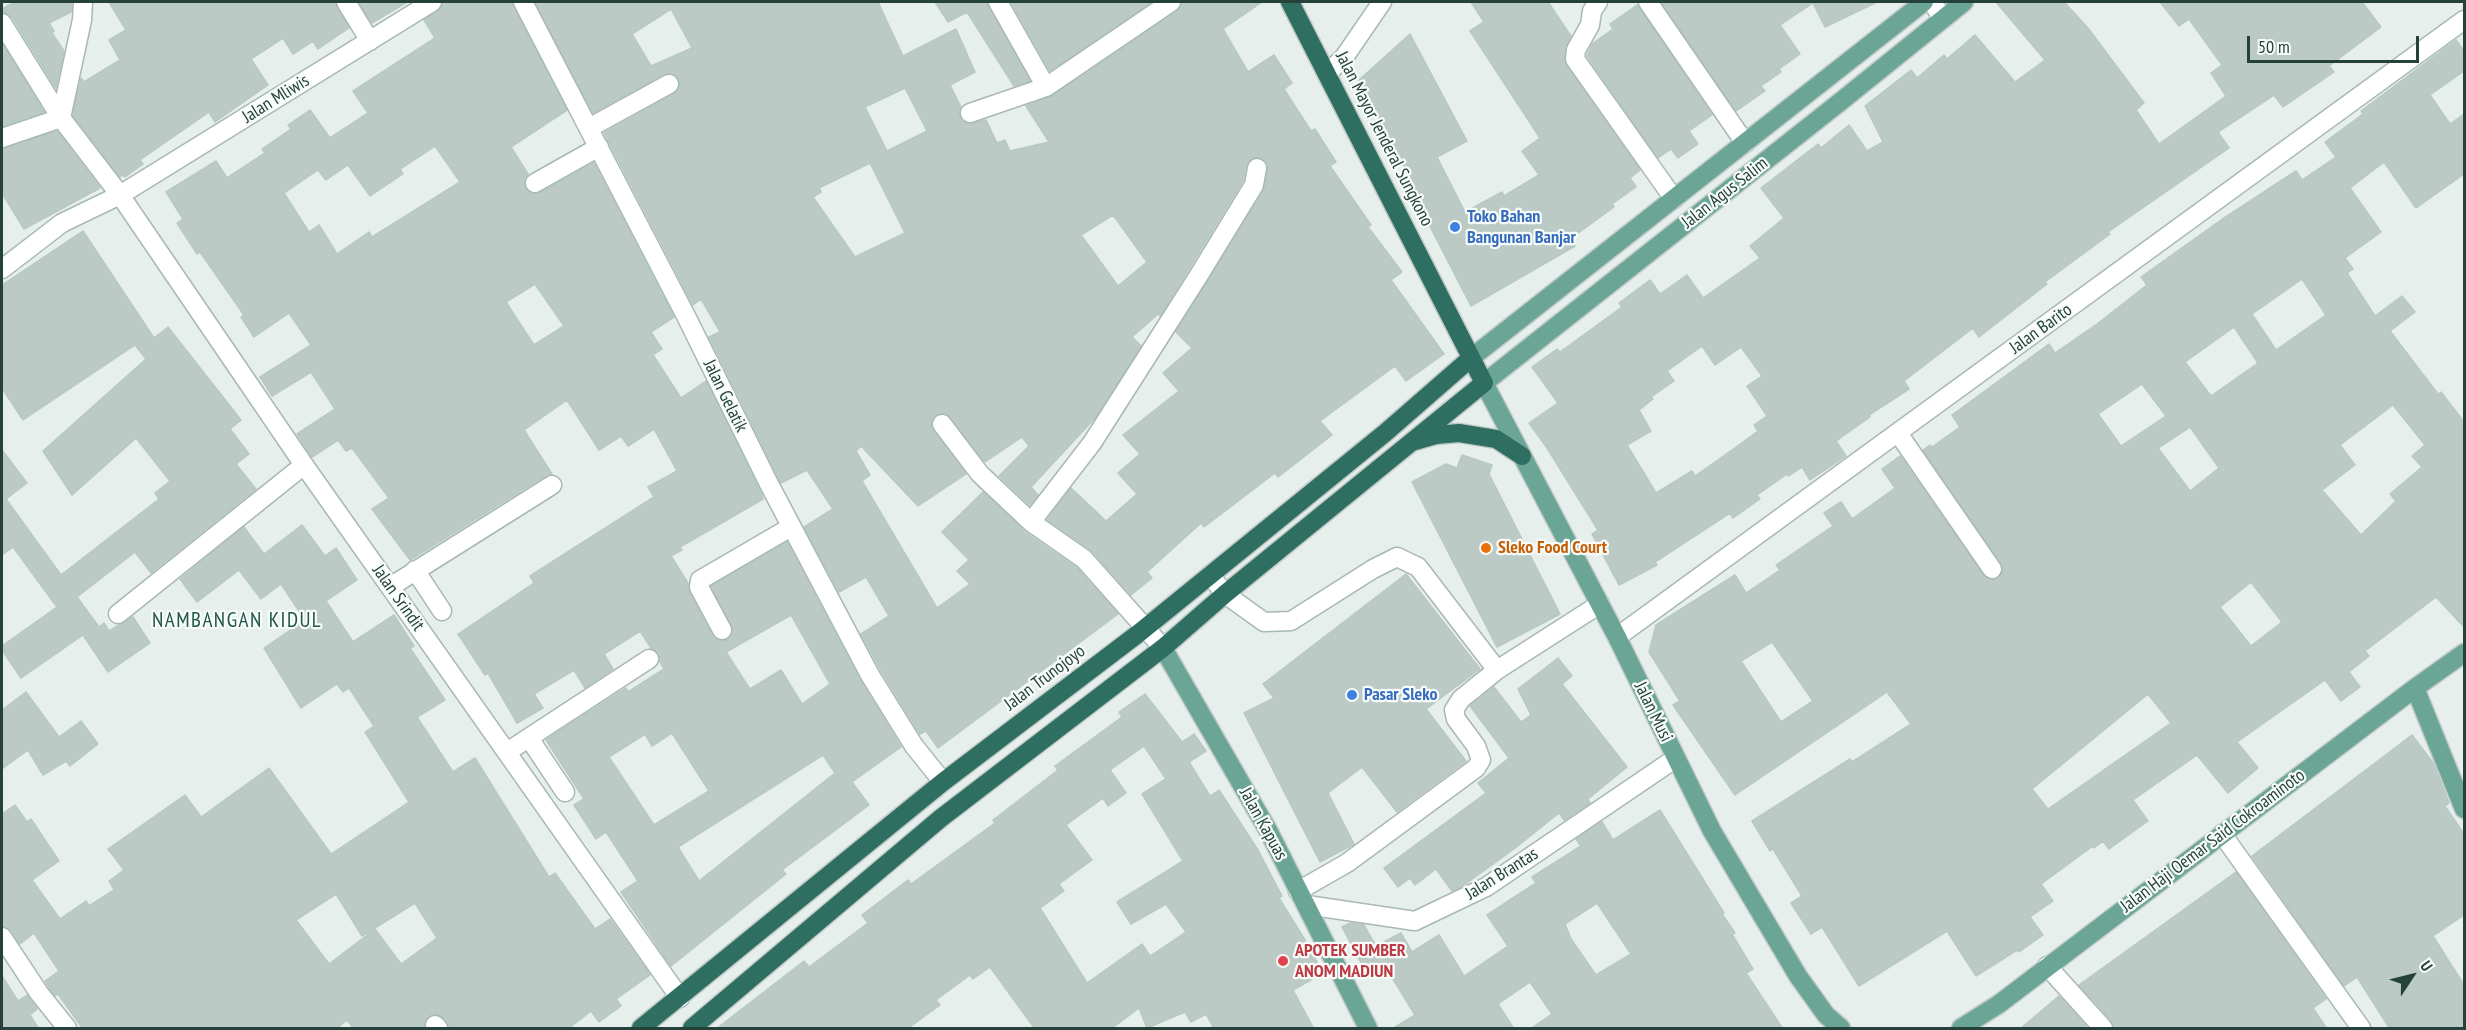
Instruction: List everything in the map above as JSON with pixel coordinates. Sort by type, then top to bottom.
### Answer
[{"type":"highway","name":"Jalan Mayor Jenderal Sungkono","points":[[1290,2],[1484,383]]},
{"type":"highway","name":"Jalan Trunojoyo","points":[[641,1029],[943,782],[1210,575],[1385,433],[1471,358]]},
{"type":"highway","points":[[701,1026],[941,818],[1163,648],[1225,594],[1484,383]]},
{"type":"highway","points":[[1410,442],[1436,435],[1459,433],[1496,439],[1522,456]]},
{"type":"main road","points":[[1471,358],[1924,2]]},
{"type":"main road","name":"Jalan Agus Salim","points":[[1484,383],[1964,2]]},
{"type":"main road","points":[[1824,82],[1840,102]]},
{"type":"main road","name":"Jalan Musi","points":[[1484,383],[1617,637],[1712,831],[1798,976],[1826,1015],[1841,1029]]},
{"type":"main road","name":"Jalan Kapuas","points":[[1163,648],[1269,832],[1368,1029]]},
{"type":"main road","name":"Jalan Haji Oemar Said Cokroaminoto","points":[[1961,1029],[1999,1004],[2464,653]]},
{"type":"main road","points":[[2415,688],[2464,809]]},
{"type":"street","points":[[2,138],[61,118],[82,20],[83,2]]},
{"type":"street","points":[[346,2],[370,41]]},
{"type":"street","name":"Jalan Mliwis","points":[[2,269],[62,223],[120,195],[432,2]]},
{"type":"street","name":"Jalan Gelatik","points":[[523,2],[791,527],[870,675],[914,746],[943,782]]},
{"type":"street","points":[[998,2],[1046,87]]},
{"type":"street","points":[[970,113],[1046,87],[1171,2]]},
{"type":"street","points":[[1328,73],[1345,56],[1382,2]]},
{"type":"street","points":[[1598,2],[1592,11],[1590,25],[1576,50],[1575,59],[1674,199]]},
{"type":"street","points":[[1648,2],[1745,143]]},
{"type":"street","points":[[1932,2],[1943,19]]},
{"type":"street","name":"Jalan Barito","points":[[1617,637],[2464,20]]},
{"type":"street","name":"Jalan Srindit","points":[[2,22],[61,118],[120,195],[304,465],[680,998]]},
{"type":"street","points":[[589,128],[669,84]]},
{"type":"street","points":[[536,183],[599,147]]},
{"type":"street","points":[[1032,522],[1092,443],[1199,275],[1254,185],[1257,168]]},
{"type":"street","name":"Jalan Kapuas","points":[[942,424],[980,474],[1032,522],[1084,559],[1146,626],[1163,648]]},
{"type":"street","points":[[1898,433],[1992,569]]},
{"type":"street","points":[[118,614],[304,465]]},
{"type":"street","points":[[390,587],[552,485]]},
{"type":"street","points":[[722,630],[699,587],[700,580],[791,527]]},
{"type":"street","points":[[1210,575],[1225,594],[1264,622],[1292,621],[1373,569],[1397,557],[1418,567],[1497,670]]},
{"type":"street","points":[[415,570],[442,611]]},
{"type":"street","points":[[1303,898],[1476,768],[1481,760],[1476,746],[1456,720],[1454,710],[1461,699],[1497,670],[1600,604]]},
{"type":"street","points":[[507,752],[650,659]]},
{"type":"street","points":[[529,738],[565,792]]},
{"type":"street","name":"Jalan Brantas","points":[[1303,898],[1415,921],[1486,887],[1676,758]]},
{"type":"street","points":[[2222,834],[2361,1029]]},
{"type":"street","points":[[2,937],[66,1029]]},
{"type":"street","points":[[2047,966],[2103,1029]]},
{"type":"building","points":[[15,2],[72,2],[71,12],[49,23],[54,31],[52,33],[64,51],[56,88],[12,17],[2,12],[2,9]]},
{"type":"building","points":[[109,2],[335,2],[349,28],[318,49],[313,41],[293,54],[283,38],[251,59],[268,85],[215,122],[209,112],[140,160],[143,164],[125,177],[123,175],[120,177],[73,115],[81,78],[84,82],[120,60],[109,40],[126,30]]},
{"type":"building","points":[[359,2],[407,2],[372,23]]},
{"type":"building","points":[[443,2],[512,2],[567,110],[511,147],[528,174],[524,182],[525,188],[530,193],[540,193],[594,163],[674,317],[651,332],[662,349],[653,355],[681,398],[706,381],[761,493],[763,499],[680,547],[682,550],[671,556],[688,583],[689,592],[712,635],[717,640],[727,640],[733,630],[711,586],[787,542],[860,680],[901,747],[852,782],[869,805],[782,870],[786,874],[671,966],[621,892],[638,881],[606,832],[596,839],[574,805],[584,799],[546,740],[626,688],[628,692],[664,669],[659,653],[651,648],[640,631],[604,654],[613,669],[585,688],[574,670],[534,694],[543,708],[517,723],[488,673],[485,675],[458,634],[534,583],[530,576],[654,497],[648,487],[677,471],[654,429],[628,446],[621,436],[599,450],[567,400],[524,430],[552,474],[546,475],[410,560],[372,509],[389,498],[352,448],[346,451],[338,440],[312,457],[297,434],[335,409],[311,372],[272,396],[260,377],[311,345],[289,313],[254,337],[241,317],[244,315],[200,252],[197,254],[177,223],[183,219],[166,192],[216,161],[227,178],[265,153],[262,149],[291,129],[288,125],[310,110],[330,138],[368,113],[353,91],[435,38],[424,20],[438,11]],"holes":[[[435,146],[460,182],[372,237],[369,232],[337,254],[319,225],[309,232],[284,193],[318,170],[326,180],[348,165],[370,196],[403,174],[400,169]],[[535,284],[564,326],[534,345],[506,302]],[[791,615],[830,684],[802,704],[781,670],[750,689],[726,652]],[[672,733],[709,791],[654,825],[609,757],[645,734],[652,746]],[[823,755],[835,773],[699,881],[678,847]]]},
{"type":"building","points":[[535,2],[878,2],[903,56],[956,29],[975,72],[950,85],[961,107],[960,117],[968,124],[986,120],[997,143],[1005,140],[1010,151],[1049,142],[1026,106],[1052,96],[1177,11],[1182,2],[1262,2],[1223,29],[1248,72],[1274,55],[1292,83],[1284,89],[1311,131],[1315,129],[1336,162],[1330,166],[1371,225],[1368,227],[1402,272],[1391,280],[1444,354],[1406,381],[1395,366],[1320,421],[1332,435],[1278,477],[1275,473],[1204,527],[1201,523],[1147,572],[1152,578],[1131,595],[1092,551],[1047,520],[1071,488],[1106,521],[1137,494],[1118,473],[1140,454],[1123,435],[1179,391],[1163,373],[1192,348],[1176,332],[1264,190],[1268,165],[1264,159],[1254,157],[1246,165],[1243,181],[1160,316],[1158,314],[1132,337],[1141,346],[1096,417],[1031,487],[1038,495],[1030,505],[999,476],[1029,446],[1022,437],[985,462],[946,413],[935,415],[931,426],[966,474],[918,506],[861,446],[856,451],[870,475],[862,481],[937,608],[970,584],[957,571],[969,560],[942,532],[983,492],[1024,531],[1076,567],[1118,614],[938,748],[926,731],[920,734],[861,634],[889,616],[866,577],[839,592],[804,527],[833,509],[807,470],[781,483],[709,337],[720,332],[701,299],[693,305],[604,133],[674,94],[679,89],[679,79],[674,74],[664,74],[593,113]],"holes":[[[671,9],[692,48],[651,66],[632,34]],[[905,88],[927,131],[887,151],[865,107]],[[870,163],[905,233],[855,257],[813,197],[821,192],[819,188]],[[1113,215],[1147,262],[1118,286],[1081,235]]]},
{"type":"building","points":[[935,2],[987,2],[1030,81],[1014,86],[967,12],[948,22]]},
{"type":"building","points":[[1011,2],[1152,2],[1050,71]]},
{"type":"building","points":[[1471,2],[1548,2],[1571,36],[1565,49],[1566,65],[1640,170],[1630,178],[1636,187],[1612,204],[1614,207],[1570,239],[1575,246],[1471,306],[1407,182],[1411,180],[1359,80],[1410,34],[1467,141],[1437,157],[1465,212],[1502,192],[1504,196],[1539,175],[1522,151],[1540,138],[1470,31],[1484,22]]},
{"type":"building","points":[[1661,2],[1877,2],[1825,27],[1813,3],[1780,25],[1800,54],[1779,69],[1781,72],[1761,86],[1765,91],[1736,111]]},
{"type":"building","points":[[1996,2],[2064,2],[2088,28],[2144,103],[2136,110],[2159,144],[2226,96],[2211,73],[2222,65],[2189,19],[2179,26],[2160,2],[2362,2],[2381,27],[2329,66],[2334,72],[2283,107],[2274,95],[2218,132],[2229,148],[2108,232],[2110,234],[2045,282],[2047,284],[1979,337],[1973,328],[1904,381],[1909,389],[1869,415],[1870,417],[1836,441],[1846,456],[1810,480],[1802,467],[1788,476],[1787,474],[1757,495],[1760,499],[1733,518],[1730,513],[1655,562],[1657,565],[1619,585],[1592,534],[1598,530],[1529,423],[1558,403],[1532,367],[1557,349],[1560,352],[1622,307],[1619,303],[1650,280],[1660,294],[1687,275],[1703,298],[1760,258],[1750,246],[1784,218],[1761,188],[1818,144],[1821,148],[1849,125],[1867,151],[1883,142],[1865,106],[1911,70],[1917,78],[1944,55],[1947,59],[1975,35],[2015,82],[2045,60]],"holes":[[[1702,346],[1715,365],[1741,347],[1762,376],[1747,386],[1767,416],[1754,425],[1758,431],[1695,476],[1692,471],[1656,493],[1627,445],[1651,431],[1639,410],[1653,399],[1651,397],[1674,381],[1667,371]]]},
{"type":"building","points":[[1637,5],[1712,115],[1689,131],[1698,144],[1678,158],[1671,149],[1658,158],[1587,56],[1592,44],[1613,29],[1610,24]]},
{"type":"building","points":[[2456,40],[2464,51],[2464,71],[2430,95],[2450,124],[2464,114],[2464,174],[2416,208],[2384,162],[2350,188],[2381,232],[2345,258],[2353,269],[2347,273],[2375,316],[2402,296],[2415,312],[2390,331],[2438,394],[2441,392],[2464,422],[2464,627],[2436,597],[2365,651],[2369,656],[2349,672],[2360,687],[2341,701],[2325,680],[2237,742],[2258,768],[2228,793],[2197,755],[2133,800],[2148,821],[2109,849],[2103,841],[2094,848],[2093,846],[2041,884],[2053,901],[2030,917],[2043,935],[2019,952],[2017,950],[1976,976],[1947,931],[1859,986],[1822,927],[1811,934],[1791,903],[1802,896],[1773,849],[1770,851],[1752,821],[1850,759],[1852,762],[1911,724],[1887,692],[1735,795],[1673,705],[1680,701],[1649,652],[1656,625],[1735,575],[1746,593],[1780,570],[1776,565],[1833,526],[1824,513],[1841,502],[1852,519],[1895,488],[1882,469],[1900,456],[1983,575],[1992,580],[1999,578],[2003,569],[2001,563],[1923,450],[1930,445],[1932,447],[1960,427],[1952,415],[2049,344],[2055,353],[2097,324],[2147,285],[2141,277],[2221,220],[2296,171],[2302,180],[2336,157],[2325,142],[2363,114],[2361,111]],"holes":[[[2302,279],[2326,315],[2276,350],[2252,314]],[[2234,327],[2258,363],[2211,396],[2185,362]],[[2142,384],[2166,416],[2121,446],[2098,414]],[[2393,405],[2425,445],[2412,456],[2422,467],[2390,494],[2396,501],[2361,535],[2322,490],[2355,465],[2340,445]],[[2190,427],[2219,468],[2190,491],[2158,448]],[[2251,582],[2282,622],[2251,646],[2220,607]],[[1772,642],[1813,701],[1781,722],[1741,661]],[[2148,694],[2171,723],[2048,809],[2032,789]]]},
{"type":"building","points":[[2,44],[44,112],[2,126]]},
{"type":"building","points":[[57,131],[100,188],[24,229],[2,193],[2,149]]},
{"type":"building","points":[[83,231],[154,338],[168,327],[241,420],[230,429],[249,454],[236,464],[256,489],[151,573],[135,552],[77,597],[99,627],[104,623],[109,631],[133,617],[150,643],[108,672],[83,635],[21,678],[2,650],[2,646],[57,607],[13,547],[2,555],[2,450],[27,483],[6,499],[61,575],[159,499],[155,493],[170,481],[136,438],[72,495],[43,451],[146,359],[135,345],[23,420],[2,388],[2,285]]},
{"type":"building","name":"Sleko Food Court","points":[[1462,455],[1492,465],[1489,474],[1560,614],[1497,647],[1412,482],[1446,464],[1457,468]]},
{"type":"building","points":[[302,525],[325,556],[336,548],[357,580],[326,601],[353,642],[394,615],[414,646],[410,648],[445,700],[417,717],[453,772],[475,758],[549,877],[555,873],[595,929],[610,919],[650,975],[616,999],[621,1006],[599,1022],[591,1011],[568,1029],[449,1029],[446,1020],[437,1014],[427,1018],[424,1029],[354,1029],[347,1020],[336,1029],[83,1029],[58,994],[55,996],[45,981],[59,971],[34,933],[20,944],[11,930],[2,926],[2,814],[15,805],[27,822],[31,819],[59,861],[32,880],[60,919],[86,901],[89,906],[114,890],[109,881],[124,870],[108,849],[185,795],[201,817],[269,768],[331,854],[409,802],[365,732],[374,726],[349,688],[343,692],[337,684],[301,708],[264,648],[305,620],[281,584],[261,599],[239,570],[197,602],[180,579],[244,527],[264,554]],"holes":[[[336,894],[362,936],[415,903],[437,938],[401,964],[375,929],[329,964],[296,920]]]},
{"type":"building","name":"Pasar Sleko","points":[[1406,574],[1480,669],[1426,709],[1466,761],[1397,812],[1362,767],[1328,793],[1354,844],[1320,862],[1244,713],[1274,698],[1263,684]]},
{"type":"building","points":[[1558,658],[1572,676],[1562,684],[1627,767],[1588,799],[1590,803],[1564,820],[1559,813],[1464,885],[1452,891],[1436,869],[1415,885],[1410,878],[1398,887],[1384,868],[1486,793],[1478,783],[1509,758],[1470,706],[1494,687],[1521,722],[1531,715],[1518,689]]},
{"type":"building","points":[[26,692],[59,737],[81,721],[98,744],[70,766],[66,761],[43,775],[28,750],[2,769],[2,710]]},
{"type":"building","points":[[1145,694],[1182,742],[1194,734],[1206,751],[1189,762],[1210,796],[1219,790],[1258,850],[1282,896],[1279,898],[1323,973],[1293,990],[1314,1029],[1214,1029],[1206,1014],[1191,1022],[1185,1012],[1147,1028],[1139,1008],[1111,1029],[1035,1029],[990,967],[973,979],[970,975],[936,1000],[940,1005],[907,1029],[716,1029],[804,961],[809,967],[868,923],[862,915],[908,880],[911,884],[995,823],[993,820],[1058,770],[1055,766],[1122,717],[1119,712]],"holes":[[[1144,746],[1166,779],[1142,794],[1183,861],[1117,902],[1131,924],[1166,904],[1186,932],[1150,956],[1142,944],[1087,983],[1040,908],[1064,891],[1059,884],[1092,860],[1066,825],[1103,798],[1108,806],[1126,793],[1110,770]]]},
{"type":"building","points":[[2412,735],[2434,764],[2449,803],[2445,806],[2464,834],[2464,915],[2433,936],[2464,985],[2464,1029],[2390,1029],[2357,977],[2344,986],[2252,856]]},
{"type":"building","points":[[1660,810],[1724,913],[1722,914],[1735,933],[1732,934],[1753,969],[1746,973],[1783,1029],[1530,1029],[1552,1014],[1530,982],[1498,1004],[1514,1029],[1392,1029],[1415,1015],[1385,966],[1368,976],[1342,927],[1350,923],[1364,925],[1376,946],[1401,933],[1412,952],[1439,935],[1464,976],[1508,946],[1487,915],[1536,883],[1532,877],[1581,846],[1576,839],[1602,822],[1613,840]],"holes":[[[1597,903],[1631,954],[1596,975],[1571,939],[1565,924]]]},
{"type":"building","points":[[2236,872],[2326,999],[2313,1008],[2327,1029],[2114,1029],[2111,1020],[2079,985]]},
{"type":"building","points":[[2,976],[18,1001],[27,995],[37,1009],[30,1015],[39,1029],[2,1029]]},
{"type":"building","points":[[2059,996],[2086,1026],[2083,1029],[2020,1029]]},
{"type":"place","name":"Toko Bahan Bangunan Banjar","points":[[1455,227]]},
{"type":"place","name":"Sleko Food Court","points":[[1486,548]]},
{"type":"place","name":"Pasar Sleko","points":[[1352,695]]},
{"type":"place","name":"APOTEK SUMBER ANOM MADIUN","points":[[1283,961]]},
{"type":"district","name":"NAMBANGAN KIDUL","points":[[237,621]]}]
